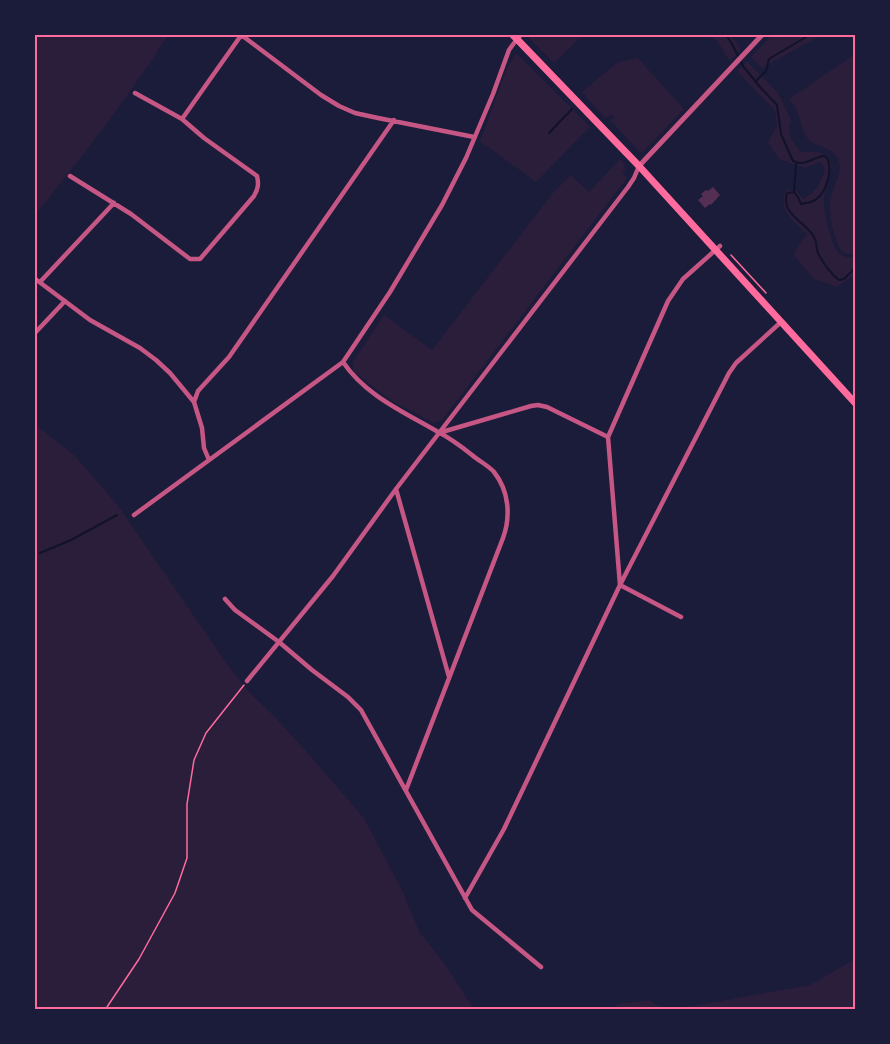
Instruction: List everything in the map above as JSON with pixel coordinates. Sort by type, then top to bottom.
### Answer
[{"type":"main road","points":[[517,36],[717,248],[855,404]]},
{"type":"street","points":[[248,681],[333,576],[396,489],[628,187],[639,166],[763,34]]},
{"type":"street","points":[[182,119],[241,35],[339,106],[355,113],[474,137]]},
{"type":"street","points":[[134,515],[343,362],[390,292],[442,205],[466,158],[509,50],[517,36]]},
{"type":"street","points":[[70,176],[151,228],[190,259],[200,259],[254,196],[257,190],[257,176],[204,138],[182,119],[135,93]]},
{"type":"street","points":[[194,402],[198,391],[229,357],[394,120]]},
{"type":"street","points":[[40,282],[114,203]]},
{"type":"street","points":[[620,585],[608,437],[668,301],[683,279],[717,248]]},
{"type":"street","points":[[34,278],[90,320],[140,348],[170,373],[194,402],[202,428],[204,448],[209,460]]},
{"type":"street","points":[[34,334],[65,301]]},
{"type":"street","points":[[465,898],[504,829],[620,585],[729,373],[736,363],[781,322]]},
{"type":"street","points":[[343,362],[352,375],[378,397],[440,433],[494,472],[508,501],[507,528],[406,790]]},
{"type":"street","points":[[440,433],[538,405],[547,407],[608,437]]},
{"type":"street","points":[[396,489],[449,678]]},
{"type":"street","points":[[620,585],[681,617]]},
{"type":"street","points":[[225,599],[235,610],[279,642],[361,710],[472,910],[542,967]]},
{"type":"path","points":[[105,1010],[139,959],[175,893],[187,858],[187,804],[194,760],[206,733],[248,681]]},
{"type":"shaded area","points":[[35,34],[168,35],[104,127],[35,215]]},
{"type":"shaded area","points":[[531,34],[583,35],[554,63],[528,37]]},
{"type":"shaded area","points":[[708,35],[731,35],[741,49],[730,61],[717,41]]},
{"type":"shaded area","points":[[772,35],[821,35],[762,68],[751,57]]},
{"type":"shaded area","points":[[516,53],[590,127],[536,182],[480,141],[507,68]]},
{"type":"shaded area","points":[[855,54],[856,253],[847,254],[839,247],[830,213],[831,197],[840,167],[839,162],[834,153],[807,138],[797,111],[789,99]]},
{"type":"shaded area","points":[[638,58],[684,109],[643,152],[640,152],[610,120],[614,117],[612,114],[605,118],[582,92],[618,62]]},
{"type":"shaded area","points":[[747,61],[779,94],[791,120],[789,127],[791,139],[801,152],[820,152],[832,165],[824,198],[828,226],[838,252],[846,257],[856,257],[855,274],[837,287],[813,278],[793,254],[807,234],[788,214],[783,202],[787,190],[796,190],[803,199],[812,193],[820,182],[825,168],[820,162],[805,168],[779,159],[768,142],[777,126],[775,111],[737,71]]},
{"type":"shaded area","points":[[620,159],[626,169],[622,173],[627,178],[442,420],[434,423],[392,401],[353,371],[353,362],[384,315],[432,350],[552,194],[571,175],[589,192]]},
{"type":"shaded area","points":[[34,423],[75,456],[119,507],[227,664],[249,692],[275,717],[364,818],[402,890],[420,933],[444,963],[474,1009],[35,1009]]},
{"type":"shaded area","points":[[855,959],[855,1009],[676,1009],[810,985]]},
{"type":"shaded area","points":[[649,1000],[663,1009],[614,1009],[617,1004]]},
{"type":"building","points":[[713,187],[720,195],[705,208],[698,200],[703,196],[701,194]]},
{"type":"waterway","points":[[725,34],[743,66],[777,105],[781,134],[793,161],[801,163],[824,156],[828,160],[829,177],[819,197],[801,204],[794,192],[787,193],[787,208],[812,233],[820,257],[839,280],[844,279],[856,267]]},
{"type":"waterway","points":[[756,81],[766,71],[769,59],[811,34]]},
{"type":"waterway","points":[[549,133],[572,109]]},
{"type":"waterway","points":[[794,192],[796,163]]},
{"type":"waterway","points":[[40,553],[71,540],[117,515]]}]
